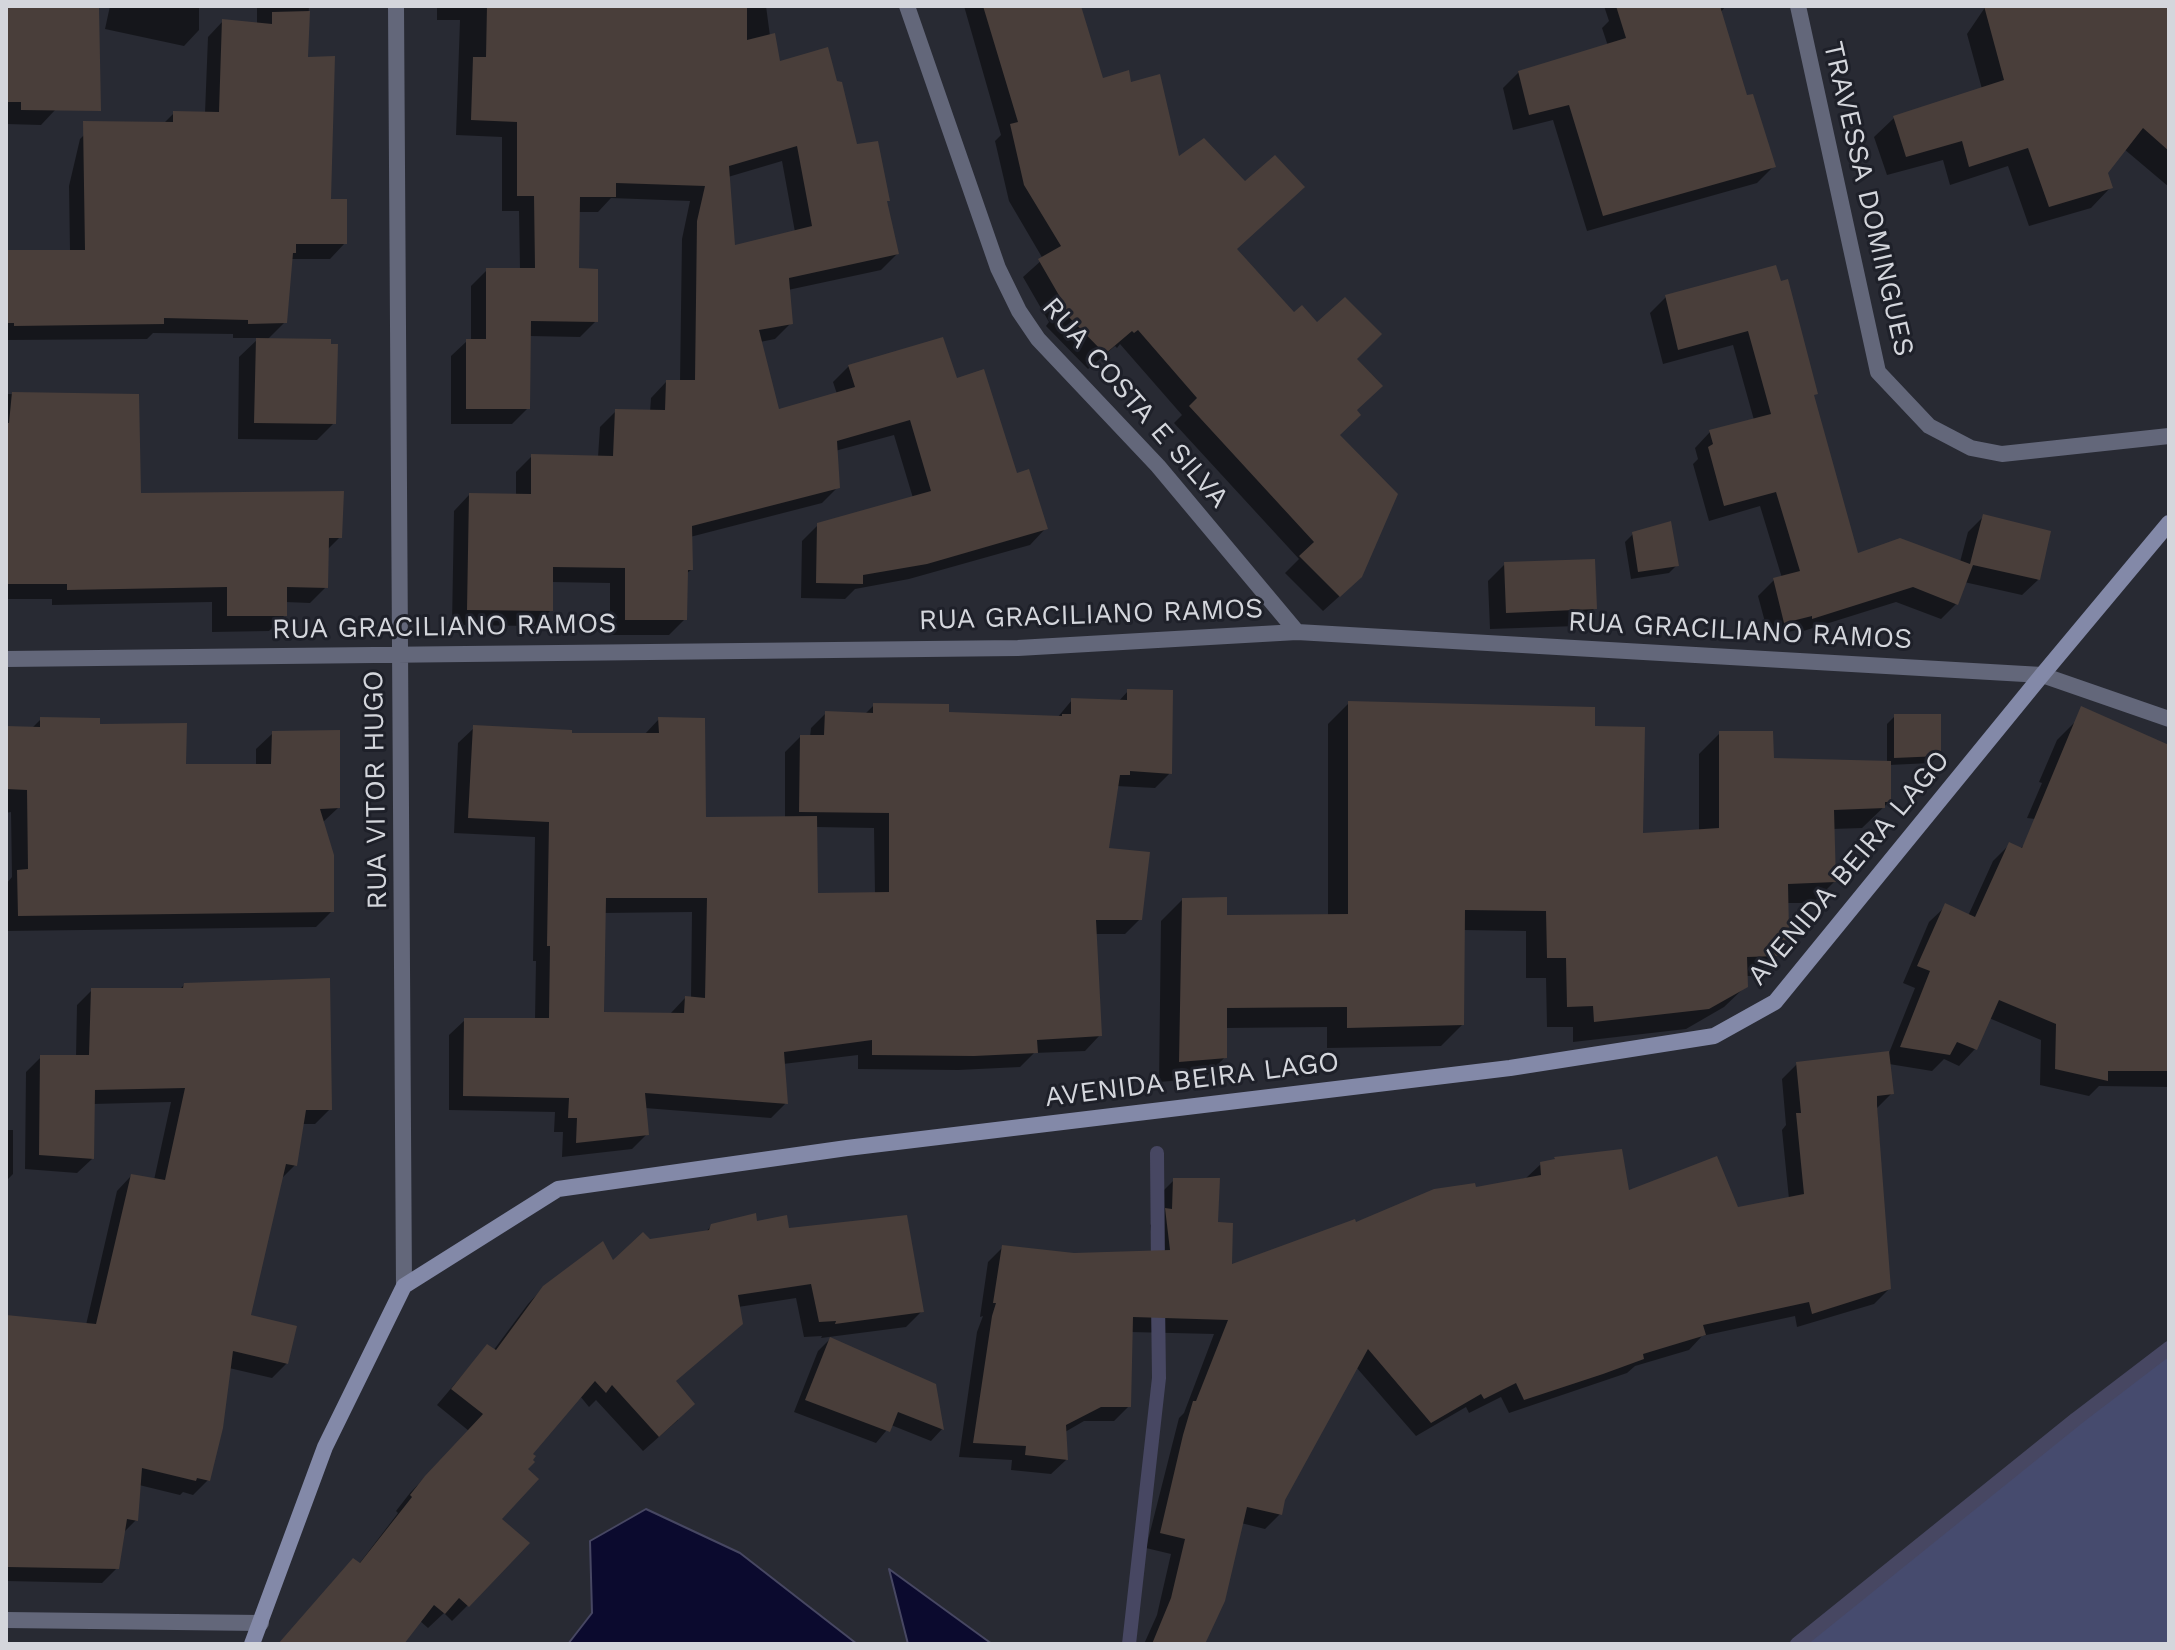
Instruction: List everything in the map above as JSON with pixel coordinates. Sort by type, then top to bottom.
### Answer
[{"type":"main road","name":"AVENIDA BEIRA LAGO","points":[[404,1286],[558,1189],[847,1148],[1510,1068],[1714,1036],[1775,1002],[2169,523]]},
{"type":"main road","points":[[252,1644],[325,1447],[404,1286]]},
{"type":"street","name":"RUA VITOR HUGO","points":[[396,6],[404,1286]]},
{"type":"street","name":"RUA COSTA E SILVA","points":[[907,6],[998,268],[1019,311],[1038,339],[1158,466],[1297,632]]},
{"type":"street","name":"TRAVESSA DOMINGUES","points":[[1798,6],[1878,372],[1929,426],[1971,448],[2002,454],[2169,436]]},
{"type":"street","name":"RUA GRACILIANO RAMOS","points":[[6,659],[1018,648],[1297,632],[2042,675],[2169,719]]},
{"type":"street","points":[[6,1620],[261,1623]]},
{"type":"shaded area","points":[[2169,1348],[2169,1644],[1797,1644],[2076,1419]]},
{"type":"shaded area","points":[[646,1509],[740,1553],[857,1644],[568,1644],[592,1613],[590,1541]]},
{"type":"shaded area","points":[[889,1569],[992,1644],[908,1644]]},
{"type":"building","points":[[6,6],[99,8],[101,111],[21,110],[21,102],[6,102]]},
{"type":"building","points":[[487,6],[747,6],[747,40],[775,33],[780,61],[828,47],[837,81],[842,82],[857,144],[878,141],[899,254],[789,278],[793,324],[759,330],[779,409],[855,387],[848,365],[943,337],[957,378],[984,369],[1017,473],[1029,469],[1048,529],[927,564],[863,575],[863,584],[816,583],[817,523],[931,491],[910,420],[837,441],[840,488],[692,526],[693,570],[688,570],[687,620],[625,620],[625,568],[553,567],[553,611],[467,610],[469,493],[531,494],[531,454],[613,456],[615,409],[665,410],[666,380],[695,380],[697,221],[705,186],[616,183],[616,197],[580,197],[579,268],[598,269],[598,322],[531,321],[530,409],[466,409],[466,339],[486,339],[486,268],[535,268],[534,196],[517,196],[517,122],[471,120],[473,57],[486,57]],"holes":[[[797,146],[812,226],[735,245],[729,166]]]},
{"type":"building","points":[[983,6],[1081,6],[1103,78],[1129,70],[1131,82],[1160,74],[1179,156],[1204,138],[1245,181],[1275,155],[1305,187],[1237,249],[1294,312],[1302,305],[1317,322],[1345,297],[1382,334],[1357,359],[1383,386],[1357,410],[1361,415],[1340,435],[1398,494],[1362,577],[1340,597],[1299,556],[1314,542],[1189,406],[1197,398],[1138,330],[1132,331],[1105,354],[1060,308],[1064,304],[1038,259],[1061,246],[1024,185],[1010,124],[1018,122]]},
{"type":"building","points":[[1616,6],[1720,6],[1747,95],[1753,94],[1776,167],[1603,216],[1569,105],[1529,115],[1518,71],[1626,38]]},
{"type":"building","points":[[1984,6],[2169,6],[2169,151],[2143,128],[2108,173],[2113,188],[2049,207],[2028,148],[1969,167],[1962,141],[1906,157],[1893,116],[2004,80]]},
{"type":"building","points":[[310,11],[308,57],[335,56],[331,199],[347,199],[347,244],[296,244],[287,323],[248,324],[248,320],[164,318],[164,324],[14,326],[14,323],[6,323],[6,250],[85,250],[83,121],[173,122],[173,111],[219,112],[222,19],[272,24],[272,12]]},
{"type":"building","points":[[1776,265],[1781,281],[1788,279],[1818,394],[1814,395],[1858,553],[1900,538],[1970,564],[1983,514],[2051,531],[2040,580],[1973,565],[1958,605],[1913,587],[1812,619],[1812,616],[1784,623],[1773,578],[1800,571],[1776,492],[1724,506],[1708,447],[1713,444],[1709,430],[1771,414],[1748,331],[1678,350],[1665,295]]},
{"type":"building","points":[[256,338],[331,339],[331,344],[338,344],[336,424],[254,423]]},
{"type":"building","points":[[12,392],[139,394],[141,493],[344,491],[342,538],[329,538],[328,588],[287,587],[287,616],[227,616],[227,587],[67,590],[67,584],[6,584],[6,423],[9,423]]},
{"type":"building","points":[[1671,521],[1679,566],[1638,572],[1632,532]]},
{"type":"building","points":[[1595,559],[1597,609],[1506,613],[1504,562]]},
{"type":"building","points":[[1127,689],[1173,690],[1172,774],[1130,771],[1130,775],[1120,775],[1109,848],[1150,852],[1142,920],[1096,920],[1102,1036],[1037,1040],[1038,1053],[872,1055],[872,1040],[784,1052],[788,1104],[645,1093],[649,1135],[576,1143],[577,1118],[568,1118],[569,1098],[463,1096],[464,1018],[549,1018],[549,822],[468,818],[473,725],[572,730],[572,733],[659,733],[658,717],[705,718],[706,817],[817,816],[818,893],[889,892],[889,813],[799,812],[800,735],[824,735],[825,711],[873,713],[873,703],[949,704],[949,712],[1062,716],[1071,714],[1071,698],[1127,700]],"holes":[[[606,898],[707,898],[705,998],[685,996],[684,1013],[604,1012]]]},
{"type":"building","points":[[1348,701],[1595,707],[1595,726],[1645,727],[1643,833],[1719,828],[1719,731],[1773,731],[1774,758],[1891,761],[1891,802],[1885,802],[1885,808],[1834,810],[1836,882],[1788,884],[1789,932],[1778,956],[1747,957],[1748,987],[1709,1009],[1594,1022],[1593,1006],[1567,1007],[1566,958],[1547,958],[1546,911],[1465,910],[1464,1025],[1347,1028],[1347,1007],[1227,1008],[1227,1058],[1179,1062],[1182,898],[1227,897],[1227,915],[1348,914]]},
{"type":"building","points":[[2081,706],[2169,745],[2169,1071],[2108,1071],[2108,1081],[2055,1069],[2056,1024],[1999,1000],[1977,1050],[1957,1042],[1950,1055],[1900,1047],[1930,971],[1917,966],[1945,903],[1975,917],[2009,842],[2022,848]]},
{"type":"building","points":[[1894,714],[1941,714],[1941,756],[1894,758]]},
{"type":"building","points":[[40,717],[100,718],[100,724],[187,723],[186,764],[271,764],[272,731],[340,730],[340,808],[320,809],[334,855],[334,912],[18,916],[17,870],[28,869],[27,790],[6,789],[6,726],[40,727]]},
{"type":"building","points":[[330,978],[332,1110],[306,1110],[297,1166],[286,1164],[251,1315],[297,1326],[288,1364],[233,1351],[223,1428],[210,1481],[197,1478],[196,1481],[142,1468],[138,1521],[127,1519],[119,1569],[8,1567],[6,1315],[96,1324],[131,1174],[165,1180],[185,1088],[95,1090],[94,1159],[39,1155],[40,1055],[89,1055],[91,988],[183,988],[184,983]]},
{"type":"building","points":[[1889,1051],[1894,1094],[1877,1096],[1877,1105],[1891,1289],[1812,1314],[1809,1302],[1703,1325],[1706,1335],[1643,1354],[1644,1359],[1603,1374],[1524,1400],[1516,1383],[1484,1399],[1481,1394],[1431,1423],[1368,1349],[1285,1500],[1282,1515],[1247,1507],[1225,1601],[1205,1644],[1152,1644],[1171,1598],[1185,1539],[1160,1533],[1193,1401],[1196,1401],[1228,1320],[1133,1317],[1131,1407],[1101,1407],[1066,1425],[1068,1460],[1025,1455],[1026,1446],[973,1443],[996,1303],[993,1303],[1002,1245],[1074,1253],[1170,1250],[1165,1208],[1172,1209],[1173,1178],[1220,1178],[1218,1222],[1233,1223],[1232,1264],[1355,1219],[1356,1222],[1434,1189],[1475,1183],[1476,1187],[1541,1175],[1540,1162],[1554,1157],[1622,1149],[1629,1190],[1717,1156],[1738,1207],[1804,1194],[1796,1113],[1801,1113],[1796,1062]]},
{"type":"building","points":[[756,1213],[757,1221],[787,1215],[789,1228],[907,1215],[924,1312],[835,1324],[836,1321],[819,1322],[811,1284],[738,1295],[743,1324],[676,1381],[695,1404],[659,1437],[612,1385],[606,1393],[595,1381],[533,1454],[536,1456],[535,1462],[528,1469],[539,1479],[502,1519],[530,1543],[469,1607],[459,1598],[445,1614],[434,1605],[404,1644],[278,1644],[353,1558],[360,1563],[425,1476],[483,1414],[451,1389],[487,1344],[496,1350],[543,1286],[603,1241],[613,1260],[643,1232],[650,1239],[709,1230],[711,1224]]},
{"type":"building","points":[[830,1337],[936,1384],[944,1430],[898,1412],[890,1432],[805,1400]]},
{"type":"waterway","points":[[1157,1153],[1158,1268]]},
{"type":"waterway","points":[[1129,1644],[1159,1378],[1158,1301]]},
{"type":"waterway","points":[[1797,1644],[2169,1348]]}]
